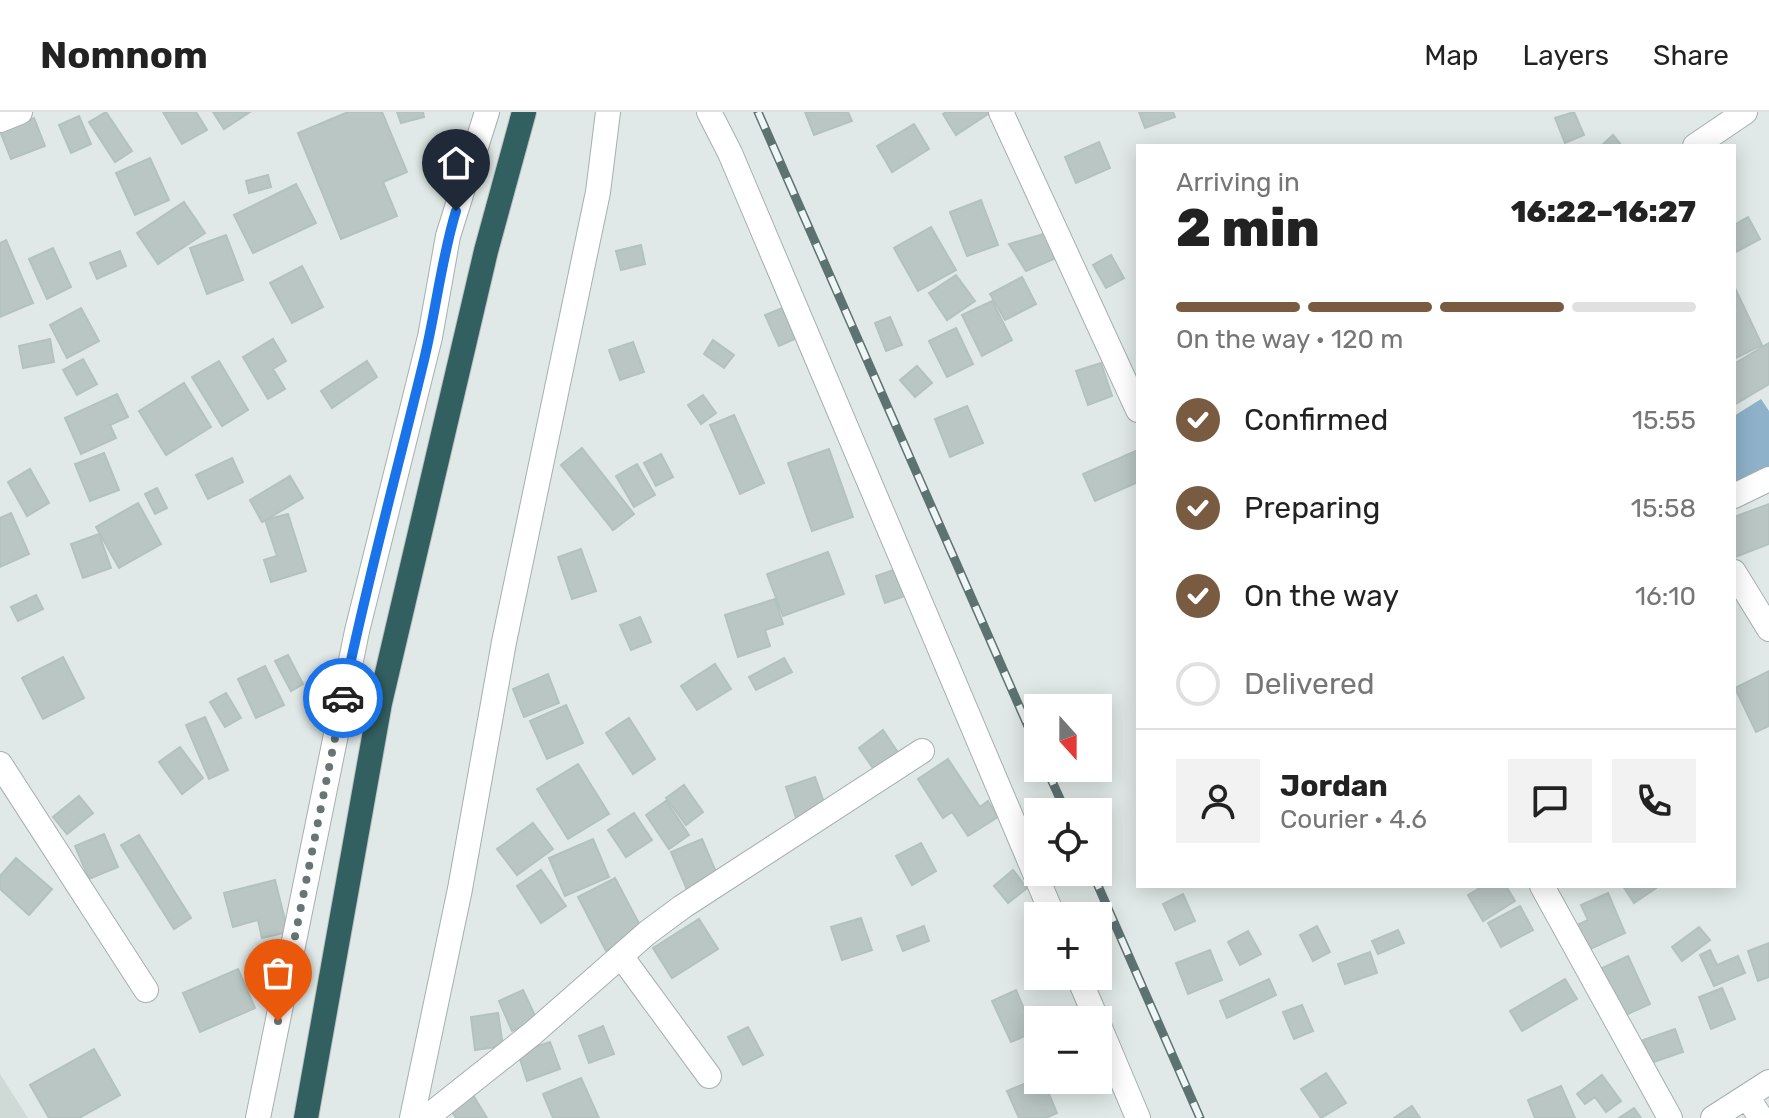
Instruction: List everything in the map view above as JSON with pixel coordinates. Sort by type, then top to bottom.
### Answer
[{"type":"highway","points":[[306,1118],[380,703],[486,251],[524,112]]},
{"type":"street","points":[[0,120],[20,112]]},
{"type":"street","points":[[258,1118],[357,631],[430,337],[448,236],[487,112]]},
{"type":"street","points":[[412,1118],[460,889],[504,642],[598,192],[608,112]]},
{"type":"street","points":[[709,112],[730,153],[1047,902]]},
{"type":"street","points":[[1001,112],[1136,406]]},
{"type":"street","points":[[1698,144],[1745,112]]},
{"type":"street","points":[[1736,495],[1769,479]]},
{"type":"street","points":[[1736,575],[1769,629]]},
{"type":"street","points":[[426,1118],[533,1033],[682,907],[922,751]]},
{"type":"street","points":[[0,764],[146,990]]},
{"type":"street","points":[[1543,888],[1670,1118]]},
{"type":"street","points":[[621,956],[709,1076]]},
{"type":"street","points":[[1112,1056],[1138,1118]]},
{"type":"street","points":[[1713,1118],[1769,1082]]},
{"type":"street","points":[[1747,1097],[1761,1118]]},
{"type":"shaded area","points":[[0,1074],[28,1118],[0,1118]]},
{"type":"water","points":[[1761,399],[1769,411],[1769,478],[1736,495],[1736,415]]},
{"type":"building","points":[[106,112],[132,151],[115,162],[89,122]]},
{"type":"building","points":[[163,112],[196,112],[207,130],[182,144]]},
{"type":"building","points":[[213,112],[250,112],[224,129]]},
{"type":"building","points":[[348,112],[382,112],[407,172],[383,182],[397,216],[341,239],[298,133]]},
{"type":"building","points":[[397,112],[423,112],[424,117],[401,123]]},
{"type":"building","points":[[805,112],[848,112],[852,121],[814,135]]},
{"type":"building","points":[[991,112],[956,135],[943,114]]},
{"type":"building","points":[[1139,112],[1173,112],[1175,117],[1145,128]]},
{"type":"building","points":[[1574,112],[1584,135],[1565,143],[1555,118]]},
{"type":"building","points":[[79,116],[91,144],[71,153],[59,125]]},
{"type":"building","points":[[34,118],[45,146],[11,159],[0,131]]},
{"type":"building","points":[[914,124],[929,149],[892,172],[877,146]]},
{"type":"building","points":[[1613,135],[1620,144],[1603,144]]},
{"type":"building","points":[[1099,142],[1110,168],[1076,183],[1065,157]]},
{"type":"building","points":[[150,158],[169,200],[135,215],[116,173]]},
{"type":"building","points":[[268,175],[271,187],[249,193],[246,181]]},
{"type":"building","points":[[296,184],[316,223],[253,253],[234,215]]},
{"type":"building","points":[[981,200],[998,245],[967,256],[950,212]]},
{"type":"building","points":[[184,202],[205,233],[158,264],[137,233]]},
{"type":"building","points":[[1748,217],[1760,239],[1736,252],[1736,224]]},
{"type":"building","points":[[931,227],[956,270],[918,291],[894,248]]},
{"type":"building","points":[[1047,233],[1056,258],[1026,271],[1009,244]]},
{"type":"building","points":[[226,235],[243,280],[207,294],[190,248]]},
{"type":"building","points":[[6,240],[33,303],[0,317],[0,243]]},
{"type":"building","points":[[641,245],[645,264],[621,270],[616,251]]},
{"type":"building","points":[[53,248],[71,287],[47,299],[29,259]]},
{"type":"building","points":[[120,251],[126,266],[97,279],[90,263]]},
{"type":"building","points":[[1111,255],[1124,278],[1106,288],[1093,265]]},
{"type":"building","points":[[302,266],[323,307],[292,323],[270,283]]},
{"type":"building","points":[[956,275],[975,301],[947,320],[929,293]]},
{"type":"building","points":[[1022,277],[1036,304],[1005,320],[990,294]]},
{"type":"building","points":[[1736,290],[1762,345],[1736,358]]},
{"type":"building","points":[[992,301],[1012,340],[982,356],[962,315]]},
{"type":"building","points":[[785,307],[799,337],[779,346],[765,315]]},
{"type":"building","points":[[81,308],[99,341],[67,358],[50,325]]},
{"type":"building","points":[[890,317],[902,345],[886,351],[875,323]]},
{"type":"building","points":[[956,328],[973,364],[947,377],[929,341]]},
{"type":"building","points":[[50,339],[54,362],[23,368],[19,346]]},
{"type":"building","points":[[273,339],[286,361],[273,369],[285,389],[268,399],[243,357]]},
{"type":"building","points":[[713,340],[734,355],[724,368],[704,354]]},
{"type":"building","points":[[633,342],[644,372],[620,380],[609,350]]},
{"type":"building","points":[[1769,343],[1769,384],[1736,404],[1736,363]]},
{"type":"building","points":[[83,359],[97,384],[77,395],[63,370]]},
{"type":"building","points":[[219,361],[248,410],[222,426],[192,377]]},
{"type":"building","points":[[367,361],[377,377],[332,408],[321,391]]},
{"type":"building","points":[[1101,363],[1112,396],[1088,405],[1076,371]]},
{"type":"building","points":[[917,366],[932,383],[915,397],[900,380]]},
{"type":"building","points":[[184,383],[211,427],[166,455],[139,411]]},
{"type":"building","points":[[117,394],[128,417],[110,425],[116,438],[81,454],[65,418]]},
{"type":"building","points":[[703,395],[716,413],[701,424],[688,405]]},
{"type":"building","points":[[967,406],[983,443],[950,457],[935,419]]},
{"type":"building","points":[[734,415],[764,483],[740,494],[710,425]]},
{"type":"building","points":[[582,448],[634,514],[613,530],[561,465]]},
{"type":"building","points":[[829,449],[853,517],[812,531],[788,463]]},
{"type":"building","points":[[1136,451],[1136,483],[1095,501],[1083,474]]},
{"type":"building","points":[[104,453],[119,490],[90,501],[75,464]]},
{"type":"building","points":[[661,454],[673,477],[656,486],[644,463]]},
{"type":"building","points":[[232,458],[243,482],[208,499],[196,475]]},
{"type":"building","points":[[637,464],[655,495],[634,507],[616,476]]},
{"type":"building","points":[[30,469],[49,503],[27,516],[8,482]]},
{"type":"building","points":[[290,476],[303,498],[262,522],[250,500]]},
{"type":"building","points":[[157,488],[167,508],[155,514],[145,494]]},
{"type":"building","points":[[138,503],[161,544],[119,568],[96,527]]},
{"type":"building","points":[[1769,504],[1769,544],[1736,557],[1736,516]]},
{"type":"building","points":[[11,513],[29,554],[0,567],[0,518]]},
{"type":"building","points":[[288,514],[306,571],[271,582],[264,560],[277,556],[265,520]]},
{"type":"building","points":[[99,534],[111,568],[83,578],[71,544]]},
{"type":"building","points":[[581,549],[596,591],[572,599],[558,557]]},
{"type":"building","points":[[828,552],[844,594],[783,616],[767,574]]},
{"type":"building","points":[[899,568],[908,595],[885,603],[876,576]]},
{"type":"building","points":[[36,595],[43,609],[18,621],[11,607]]},
{"type":"building","points":[[775,599],[783,624],[765,630],[770,646],[738,657],[725,615]]},
{"type":"building","points":[[640,617],[651,642],[631,650],[620,625]]},
{"type":"building","points":[[288,655],[303,684],[291,691],[275,661]]},
{"type":"building","points":[[63,657],[84,698],[43,719],[22,678]]},
{"type":"building","points":[[784,658],[792,672],[756,690],[749,677]]},
{"type":"building","points":[[715,664],[731,689],[697,710],[681,686]]},
{"type":"building","points":[[265,666],[284,705],[256,718],[238,679]]},
{"type":"building","points":[[1769,671],[1769,726],[1756,732],[1736,688]]},
{"type":"building","points":[[548,674],[559,703],[524,717],[513,689]]},
{"type":"building","points":[[226,693],[241,718],[225,727],[210,702]]},
{"type":"building","points":[[566,705],[583,743],[547,759],[530,721]]},
{"type":"building","points":[[205,717],[228,770],[209,779],[186,725]]},
{"type":"building","points":[[629,718],[655,759],[633,774],[606,733]]},
{"type":"building","points":[[883,730],[899,754],[875,771],[859,748]]},
{"type":"building","points":[[180,747],[203,778],[182,794],[159,762]]},
{"type":"building","points":[[948,759],[980,807],[988,801],[998,817],[968,836],[952,812],[943,818],[918,779]]},
{"type":"building","points":[[578,764],[609,814],[568,839],[537,789]]},
{"type":"building","points":[[815,777],[826,808],[796,818],[786,787]]},
{"type":"building","points":[[684,785],[703,812],[686,825],[666,798]]},
{"type":"building","points":[[79,796],[93,813],[67,834],[53,817]]},
{"type":"building","points":[[666,801],[689,835],[669,849],[646,815]]},
{"type":"building","points":[[634,813],[652,840],[626,857],[608,830]]},
{"type":"building","points":[[533,823],[553,849],[517,875],[497,849]]},
{"type":"building","points":[[104,834],[118,867],[89,879],[75,846]]},
{"type":"building","points":[[139,835],[191,918],[174,929],[121,845]]},
{"type":"building","points":[[593,839],[609,877],[565,896],[549,858]]},
{"type":"building","points":[[702,839],[719,879],[688,892],[671,852]]},
{"type":"building","points":[[921,843],[936,871],[912,885],[896,856]]},
{"type":"building","points":[[16,858],[52,889],[29,915],[0,889],[0,876]]},
{"type":"building","points":[[541,870],[566,906],[541,923],[517,886]]},
{"type":"building","points":[[1013,870],[1027,888],[1008,903],[994,886]]},
{"type":"building","points":[[615,878],[643,931],[606,951],[578,897]]},
{"type":"building","points":[[275,880],[288,932],[262,938],[258,920],[233,927],[224,893]]},
{"type":"building","points":[[1480,888],[1507,888],[1515,901],[1483,921],[1468,895]]},
{"type":"building","points":[[1624,888],[1656,888],[1634,903]]},
{"type":"building","points":[[1608,893],[1625,933],[1586,951],[1575,926],[1588,920],[1581,905]]},
{"type":"building","points":[[1183,894],[1195,921],[1175,930],[1163,904]]},
{"type":"building","points":[[1520,906],[1533,930],[1501,947],[1488,923]]},
{"type":"building","points":[[861,918],[872,950],[842,960],[831,927]]},
{"type":"building","points":[[699,919],[718,949],[672,978],[653,948]]},
{"type":"building","points":[[924,926],[929,941],[903,951],[897,936]]},
{"type":"building","points":[[1317,926],[1330,952],[1313,961],[1300,935]]},
{"type":"building","points":[[1699,927],[1710,940],[1682,961],[1672,947]]},
{"type":"building","points":[[1398,930],[1404,943],[1378,954],[1372,941]]},
{"type":"building","points":[[1248,931],[1261,954],[1240,965],[1228,942]]},
{"type":"building","points":[[1769,943],[1769,977],[1758,981],[1748,951]]},
{"type":"building","points":[[1210,950],[1222,980],[1188,994],[1176,963]]},
{"type":"building","points":[[1710,950],[1717,965],[1738,956],[1745,973],[1714,986],[1700,955]]},
{"type":"building","points":[[1370,952],[1377,973],[1345,984],[1338,964]]},
{"type":"building","points":[[1628,956],[1650,1004],[1621,1017],[1600,969]]},
{"type":"building","points":[[238,969],[255,1008],[200,1032],[183,993]]},
{"type":"building","points":[[1269,979],[1276,995],[1227,1018],[1220,1001]]},
{"type":"building","points":[[1565,979],[1577,999],[1522,1031],[1510,1011]]},
{"type":"building","points":[[1722,988],[1735,1019],[1711,1029],[1699,997]]},
{"type":"building","points":[[523,990],[537,1020],[512,1031],[499,1001]]},
{"type":"building","points":[[1016,990],[1024,1009],[1024,1036],[1011,1042],[992,1001]]},
{"type":"building","points":[[1302,1005],[1313,1031],[1294,1039],[1283,1012]]},
{"type":"building","points":[[498,1013],[503,1046],[475,1050],[471,1017]]},
{"type":"building","points":[[603,1026],[614,1054],[589,1063],[579,1036]]},
{"type":"building","points":[[748,1027],[763,1055],[743,1065],[728,1037]]},
{"type":"building","points":[[1675,1029],[1683,1052],[1651,1063],[1643,1040]]},
{"type":"building","points":[[550,1042],[560,1069],[527,1081],[518,1053]]},
{"type":"building","points":[[94,1049],[120,1095],[79,1118],[49,1118],[30,1085]]},
{"type":"building","points":[[1326,1073],[1346,1103],[1321,1118],[1301,1089]]},
{"type":"building","points":[[1602,1075],[1621,1101],[1606,1112],[1595,1097],[1585,1104],[1577,1094]]},
{"type":"building","points":[[581,1078],[599,1118],[553,1118],[543,1094]]},
{"type":"building","points":[[1024,1084],[1024,1094],[1049,1094],[1057,1113],[1046,1118],[1019,1118],[1007,1091]]},
{"type":"building","points":[[1561,1086],[1575,1118],[1535,1118],[1528,1100]]},
{"type":"building","points":[[473,1095],[487,1118],[456,1118],[450,1109]]},
{"type":"building","points":[[1412,1106],[1420,1118],[1394,1118]]},
{"type":"building","points":[[1634,1108],[1641,1118],[1619,1118]]},
{"type":"railway","points":[[758,112],[1024,717]]},
{"type":"railway","points":[[1052,782],[1060,798]]},
{"type":"railway","points":[[1098,886],[1200,1118]]},
{"type":"way so far","points":[[278,1021],[343,698]]},
{"type":"route","points":[[343,698],[430,337],[448,236],[456,211]]}]
